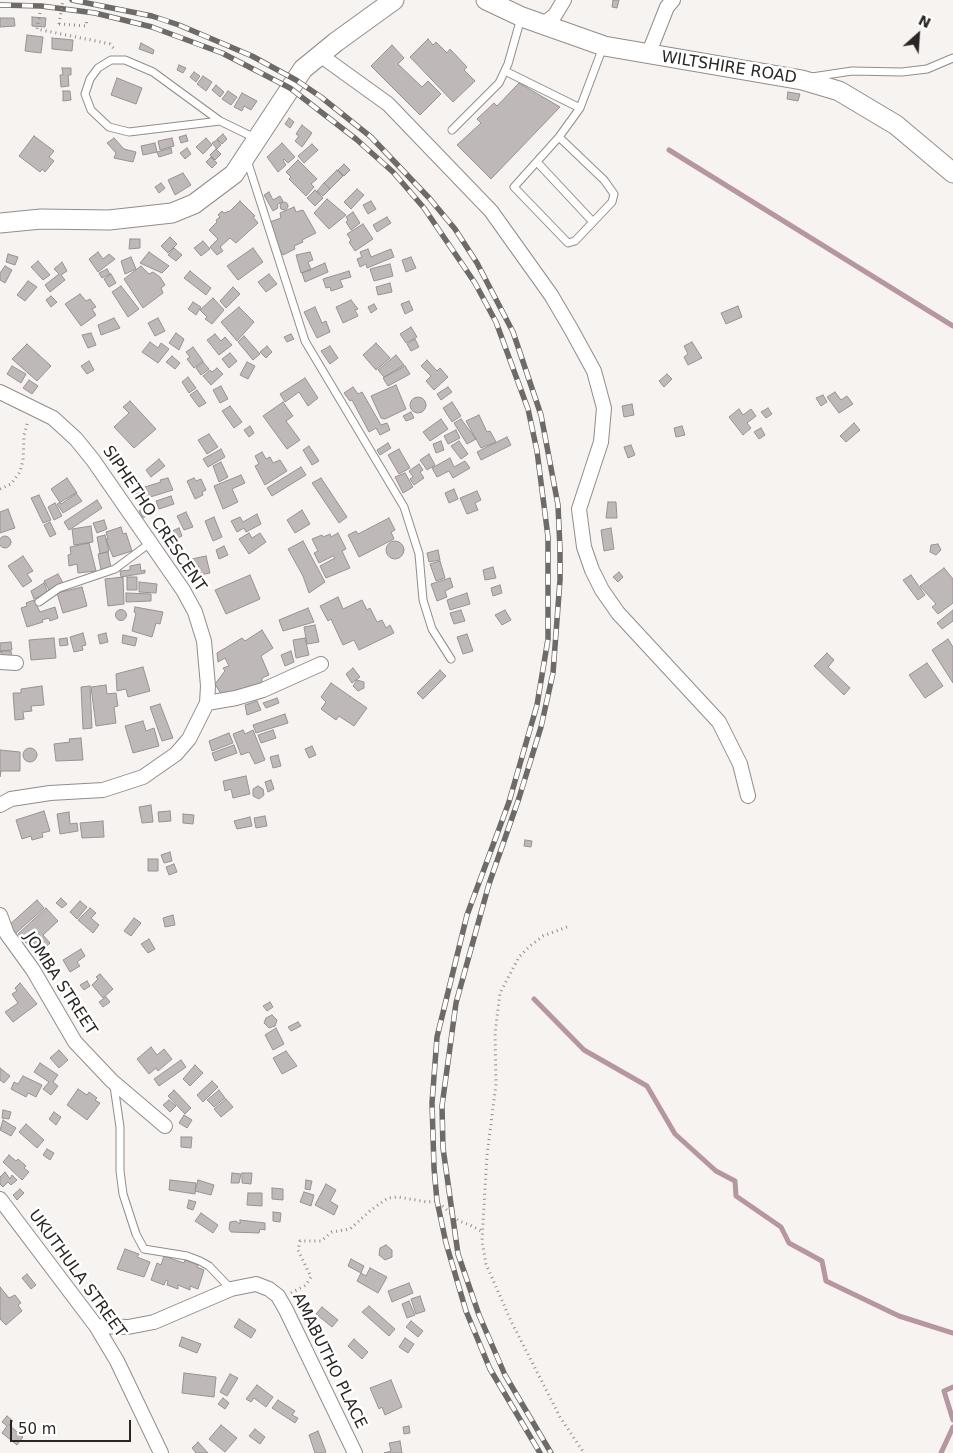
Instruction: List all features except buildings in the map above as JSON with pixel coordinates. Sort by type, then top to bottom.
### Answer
[{"type":"street","points":[[0,223],[41,219],[108,220],[172,213],[194,204],[213,192],[234,174],[303,69],[394,0]]},
{"type":"street","name":"WILTSHIRE ROAD","points":[[486,0],[522,17],[604,46],[802,80],[839,91],[896,125],[953,173]]},
{"type":"street","points":[[542,24],[555,15],[564,0]]},
{"type":"street","points":[[648,55],[667,7],[673,0]]},
{"type":"street","points":[[320,55],[388,104],[492,211],[551,295],[594,372],[604,408],[601,442],[579,509],[584,547],[592,570],[602,590],[618,613],[690,688],[719,722],[740,764],[748,796]]},
{"type":"street","name":"SIPHETHO CRESCENT","points":[[0,392],[53,418],[76,439],[150,543],[195,612],[204,641],[208,666],[207,703],[189,739],[176,754],[143,777],[103,790],[28,796],[0,805]]},
{"type":"street","points":[[0,662],[16,663]]},
{"type":"street","points":[[207,703],[236,698],[263,690],[322,664]]},
{"type":"street","name":"JOMBA STREET","points":[[0,916],[7,934],[33,970],[66,1030],[112,1080],[166,1126]]},
{"type":"street","name":"UKUTHULA STREET","points":[[0,1200],[96,1326],[117,1361],[161,1453]]},
{"type":"street","name":"AMABUTHO PLACE","points":[[96,1326],[128,1327],[154,1322],[231,1289],[256,1284],[269,1288],[278,1296],[355,1453]]},
{"type":"lane","points":[[452,130],[486,99],[499,83],[505,71],[522,17]]},
{"type":"lane","points":[[559,137],[614,192],[612,202],[594,222],[575,241],[568,243],[536,212],[514,187],[559,137],[580,108],[604,46]]},
{"type":"lane","points":[[802,80],[852,70],[902,72],[927,69],[953,58]]},
{"type":"lane","points":[[220,121],[129,132],[109,127],[91,110],[85,94],[90,79],[98,68],[111,60],[125,60],[153,72],[220,121],[258,139]]},
{"type":"lane","points":[[505,71],[580,108]]},
{"type":"lane","points":[[246,158],[305,341],[404,507],[419,554],[423,600],[432,629],[451,659]]},
{"type":"lane","points":[[537,162],[594,222]]},
{"type":"lane","points":[[39,602],[69,584],[115,569],[150,543]]},
{"type":"lane","points":[[112,1080],[117,1098],[120,1127],[120,1171],[124,1194],[136,1234],[144,1249],[151,1252],[187,1256],[200,1261],[209,1266],[231,1289]]},
{"type":"path","points":[[63,0],[59,24],[86,26],[87,19]]},
{"type":"path","points":[[40,13],[37,29],[110,44],[125,60]]},
{"type":"path","points":[[0,489],[11,484],[20,472],[27,424],[38,409]]},
{"type":"path","points":[[568,928],[543,936],[530,946],[519,957],[500,993],[495,1034],[496,1084],[487,1155],[483,1232],[486,1264],[495,1288],[530,1362],[560,1417],[584,1453]]},
{"type":"path","points":[[278,1296],[294,1292],[306,1285],[311,1277],[298,1250],[300,1241],[321,1241],[332,1232],[350,1229],[388,1198],[398,1197],[428,1202],[436,1201],[459,1222],[483,1232]]},
{"type":"waterway","points":[[669,150],[953,326]]},
{"type":"waterway","points":[[534,999],[584,1050],[647,1086],[675,1134],[716,1171],[735,1181],[736,1196],[781,1227],[789,1243],[822,1261],[826,1281],[899,1316],[953,1333]]},
{"type":"waterway","points":[[953,1387],[944,1391],[953,1420]]},
{"type":"waterway","points":[[941,1453],[953,1427]]},
{"type":"railway","points":[[72,0],[152,16],[179,25],[252,56],[296,80],[321,97],[371,137],[430,199],[455,229],[477,263],[513,332],[541,415],[558,505],[560,580],[553,673],[541,727],[489,884],[456,1003],[442,1106],[443,1148],[458,1254],[479,1315],[505,1375],[551,1453]]},
{"type":"railway","points":[[0,5],[41,6],[95,13],[152,27],[222,53],[290,88],[356,139],[393,172],[424,208],[475,283],[496,322],[528,409],[537,451],[548,537],[548,639],[537,705],[509,802],[467,915],[437,1037],[432,1103],[434,1168],[437,1201],[446,1243],[466,1311],[490,1369],[540,1453]]}]
